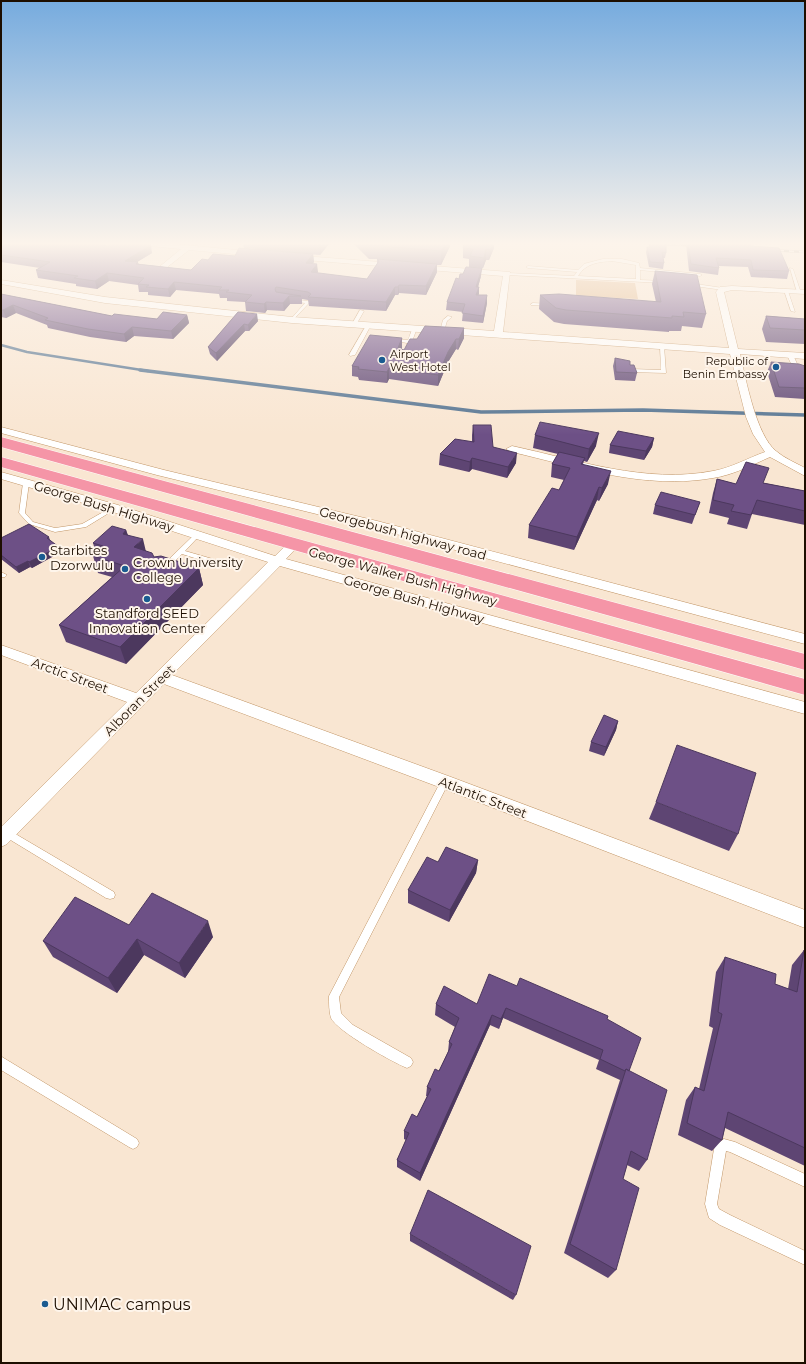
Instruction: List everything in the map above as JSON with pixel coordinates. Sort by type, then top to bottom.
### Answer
[{"type":"highway","name":"George Walker Bush Highway","points":[[1,442],[805,662]]},
{"type":"highway","name":"George Walker Bush Highway","points":[[1,462],[32,478],[293,545],[805,687]]},
{"type":"street","points":[[177,308],[292,320],[805,356]]},
{"type":"street","points":[[498,334],[502,308]]},
{"type":"street","points":[[723,308],[750,412],[761,440],[771,453],[805,473]]},
{"type":"street","name":"Georgebush highway road","points":[[1,430],[161,473],[373,524],[805,639]]},
{"type":"street","points":[[512,449],[631,476],[663,478],[718,474],[771,453]]},
{"type":"street","name":"George Bush Highway","points":[[1,475],[32,478],[114,508],[278,561],[805,708]]},
{"type":"street","name":"Alboran Street","points":[[4,836],[293,545]]},
{"type":"street","name":"Arctic Street","points":[[1,650],[138,700]]},
{"type":"street","name":"Atlantic Street","points":[[161,678],[445,782],[805,919]]},
{"type":"lane","points":[[292,320],[303,308]]},
{"type":"lane","points":[[354,324],[362,311]]},
{"type":"lane","points":[[442,330],[445,320],[450,317]]},
{"type":"lane","points":[[352,356],[369,325]]},
{"type":"lane","points":[[405,352],[415,328]]},
{"type":"lane","points":[[389,340],[409,342]]},
{"type":"lane","points":[[631,371],[664,372],[662,346]]},
{"type":"lane","points":[[790,355],[799,373]]},
{"type":"lane","points":[[32,478],[22,513],[28,525],[55,530],[84,526],[114,508]]},
{"type":"lane","points":[[161,571],[197,535]]},
{"type":"lane","points":[[181,552],[228,566]]},
{"type":"lane","points":[[407,1062],[349,1029],[336,1016],[334,996],[445,782]]},
{"type":"lane","points":[[4,836],[110,895]]},
{"type":"lane","points":[[1,1064],[2,1063],[133,1143]]},
{"type":"lane","points":[[805,1181],[730,1146],[724,1145],[720,1149],[711,1204],[714,1213],[725,1220],[805,1258]]},
{"type":"building","points":[[1,308],[8,308],[3,310],[1,310]]},
{"type":"building","points":[[20,308],[70,308],[112,316],[114,314],[157,319],[163,312],[187,315],[171,331],[132,327],[124,334],[88,329],[45,320],[48,318]]},
{"type":"building","points":[[464,308],[485,308],[483,316],[462,313]]},
{"type":"building","points":[[556,308],[705,308],[706,314],[683,312],[684,317],[672,316],[672,318]]},
{"type":"building","points":[[238,312],[257,314],[248,325],[244,324],[216,353],[208,347]]},
{"type":"building","points":[[766,316],[805,319],[805,330],[770,328]]},
{"type":"building","points":[[425,326],[464,328],[459,339],[456,339],[448,352],[438,375],[389,368],[387,372],[358,369],[359,367],[352,366],[370,335],[402,338],[398,348],[404,350],[410,339],[417,339]]},
{"type":"building","points":[[615,358],[630,361],[630,365],[634,365],[637,373],[616,372]]},
{"type":"building","points":[[771,362],[799,364],[805,366],[805,388],[779,387]]},
{"type":"building","points":[[540,422],[599,433],[589,449],[535,435]]},
{"type":"building","points":[[473,425],[491,425],[493,447],[517,453],[508,467],[472,458],[470,462],[440,454],[455,439],[474,442]]},
{"type":"building","points":[[618,431],[654,438],[646,451],[610,445]]},
{"type":"building","points":[[559,452],[585,458],[581,464],[611,471],[602,488],[599,487],[577,537],[529,525],[552,488],[559,490],[570,468],[552,464]]},
{"type":"building","points":[[746,462],[769,468],[763,483],[805,491],[805,511],[757,500],[751,515],[731,511],[734,505],[713,500],[717,479],[736,484]]},
{"type":"building","points":[[661,492],[700,502],[695,515],[655,505]]},
{"type":"building","points":[[29,524],[49,537],[47,538],[59,547],[16,567],[1,555],[1,538]]},
{"type":"building","points":[[112,526],[126,530],[123,534],[143,539],[134,547],[152,553],[154,557],[161,556],[199,568],[120,647],[59,625],[125,566],[93,556],[103,546],[93,543]]},
{"type":"building","points":[[604,715],[618,721],[606,747],[591,742]]},
{"type":"building","points":[[677,745],[756,773],[738,834],[656,802]]},
{"type":"building","points":[[446,847],[478,860],[450,910],[408,890],[427,857],[438,862]]},
{"type":"building","points":[[152,893],[208,921],[179,963],[137,939],[108,978],[43,941],[75,897],[129,925]]},
{"type":"building","points":[[804,950],[805,1148],[728,1112],[722,1140],[687,1123],[695,1087],[704,1091],[722,1014],[718,1012],[725,957],[776,974],[775,984],[797,992]]},
{"type":"building","points":[[489,974],[517,986],[520,978],[608,1016],[607,1019],[641,1038],[629,1071],[626,1069],[625,1071],[600,1059],[603,1050],[506,1008],[501,1019],[492,1015],[420,1173],[397,1160],[409,1133],[404,1131],[412,1114],[417,1117],[431,1089],[427,1087],[435,1069],[439,1071],[452,1044],[449,1042],[459,1018],[436,1004],[444,986],[477,1004]]},
{"type":"building","points":[[626,1069],[667,1090],[647,1160],[631,1151],[623,1179],[639,1188],[616,1270],[570,1244]]},
{"type":"building","points":[[428,1190],[531,1246],[516,1295],[410,1234]]},
{"type":"waterway","points":[[1,345],[27,352],[148,371]]},
{"type":"waterway","points":[[140,370],[148,371]]},
{"type":"waterway","points":[[148,371],[481,412],[643,410],[805,415]]},
{"type":"place","name":"Airport West Hotel","points":[[382,360]]},
{"type":"place","name":"Republic of Benin Embassy","points":[[776,367]]},
{"type":"place","name":"Starbites Dzorwulu","points":[[42,557]]},
{"type":"place","name":"Crown University College","points":[[125,569]]},
{"type":"place","name":"Standford SEED Innovation Center","points":[[147,599]]},
{"type":"place","name":"UNIMAC campus","points":[[45,1304]]}]
